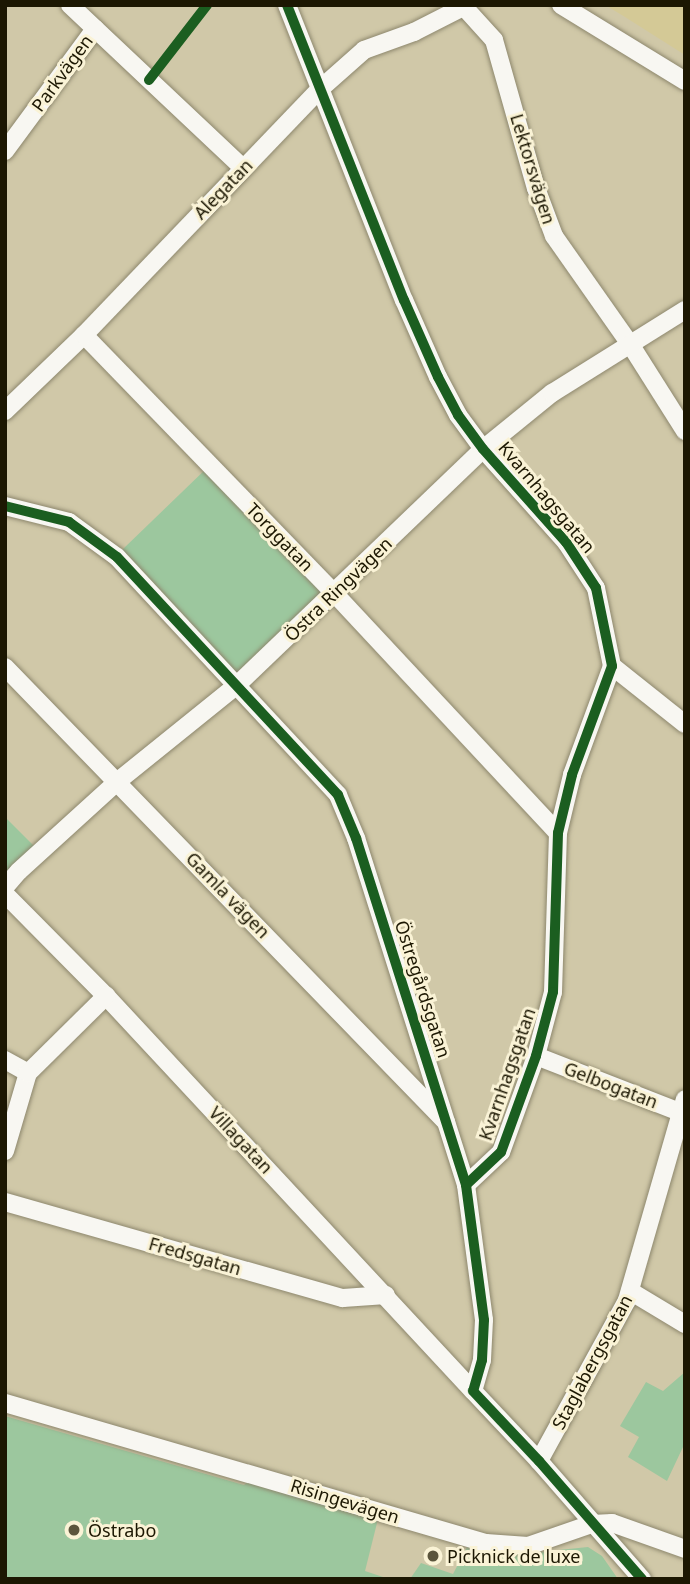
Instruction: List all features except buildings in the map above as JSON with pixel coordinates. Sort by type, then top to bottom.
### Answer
[{"type":"street","points":[[70,5],[243,168]]},
{"type":"street","name":"Kvarnhagsgatan","points":[[287,5],[319,90],[438,377],[458,415],[483,449],[566,542],[596,589],[612,666],[572,775],[558,833],[553,992],[536,1056],[501,1152],[466,1185]]},
{"type":"street","points":[[561,5],[685,80]]},
{"type":"street","name":"Alegatan","points":[[5,411],[84,335],[319,90],[364,50],[414,32],[466,7]]},
{"type":"street","name":"Lektorsvägen","points":[[466,7],[494,40],[536,188],[554,236],[630,344],[685,431]]},
{"type":"street","name":"Parkvägen","points":[[5,151],[94,29]]},
{"type":"street","name":"Östra Ringvägen","points":[[5,887],[118,781],[237,685],[483,449],[552,393],[685,310]]},
{"type":"street","name":"Torggatan","points":[[84,335],[334,593],[558,833]]},
{"type":"street","name":"Östregårdsgatan","points":[[5,506],[69,523],[117,557],[338,795],[356,838],[466,1185],[484,1320],[482,1360],[472,1391]]},
{"type":"street","points":[[612,666],[685,724]]},
{"type":"street","name":"Gamla vägen","points":[[5,667],[448,1124]]},
{"type":"street","name":"Villagatan","points":[[5,894],[106,996],[386,1294],[472,1391]]},
{"type":"street","points":[[5,1151],[28,1073],[106,996]]},
{"type":"street","name":"Gelbogatan","points":[[536,1056],[683,1108]]},
{"type":"street","points":[[5,1060],[28,1073]]},
{"type":"street","name":"Staglabergsgatan","points":[[539,1461],[629,1290],[683,1108]]},
{"type":"street","name":"Fredsgatan","points":[[5,1202],[343,1298],[386,1294]]},
{"type":"street","points":[[629,1290],[685,1324]]},
{"type":"street","points":[[472,1391],[539,1461],[642,1579]]},
{"type":"street","name":"Risingevägen","points":[[5,1403],[486,1543],[528,1546],[592,1524],[612,1523],[685,1549]]},
{"type":"shaded area","points":[[605,5],[685,5],[685,55],[625,17]]},
{"type":"green space","points":[[210,465],[334,593],[239,684],[116,556]]},
{"type":"green space","points":[[5,817],[40,852],[5,887]]},
{"type":"green space","points":[[685,1372],[683,1447],[667,1481],[628,1457],[639,1437],[620,1426],[646,1382],[663,1391]]},
{"type":"green space","points":[[5,1416],[244,1485],[249,1481],[378,1519],[365,1571],[389,1579],[5,1579]]},
{"type":"green space","points":[[467,1547],[510,1555],[588,1547],[602,1556],[618,1579],[410,1579],[421,1563],[453,1574]]},
{"type":"cycle path","points":[[149,80],[207,5]]},
{"type":"cycle path","points":[[287,5],[404,300],[438,377],[458,415],[483,449],[566,542],[596,588],[612,666],[572,775],[558,833],[553,992],[536,1056],[501,1152],[466,1185]]},
{"type":"cycle path","points":[[5,506],[69,522],[117,557],[338,795],[356,838],[466,1185],[484,1320],[482,1360],[473,1391],[539,1461],[642,1579]]},
{"type":"place","name":"Östrabo","points":[[74,1530]]},
{"type":"place","name":"Picknick de luxe","points":[[433,1556]]}]
